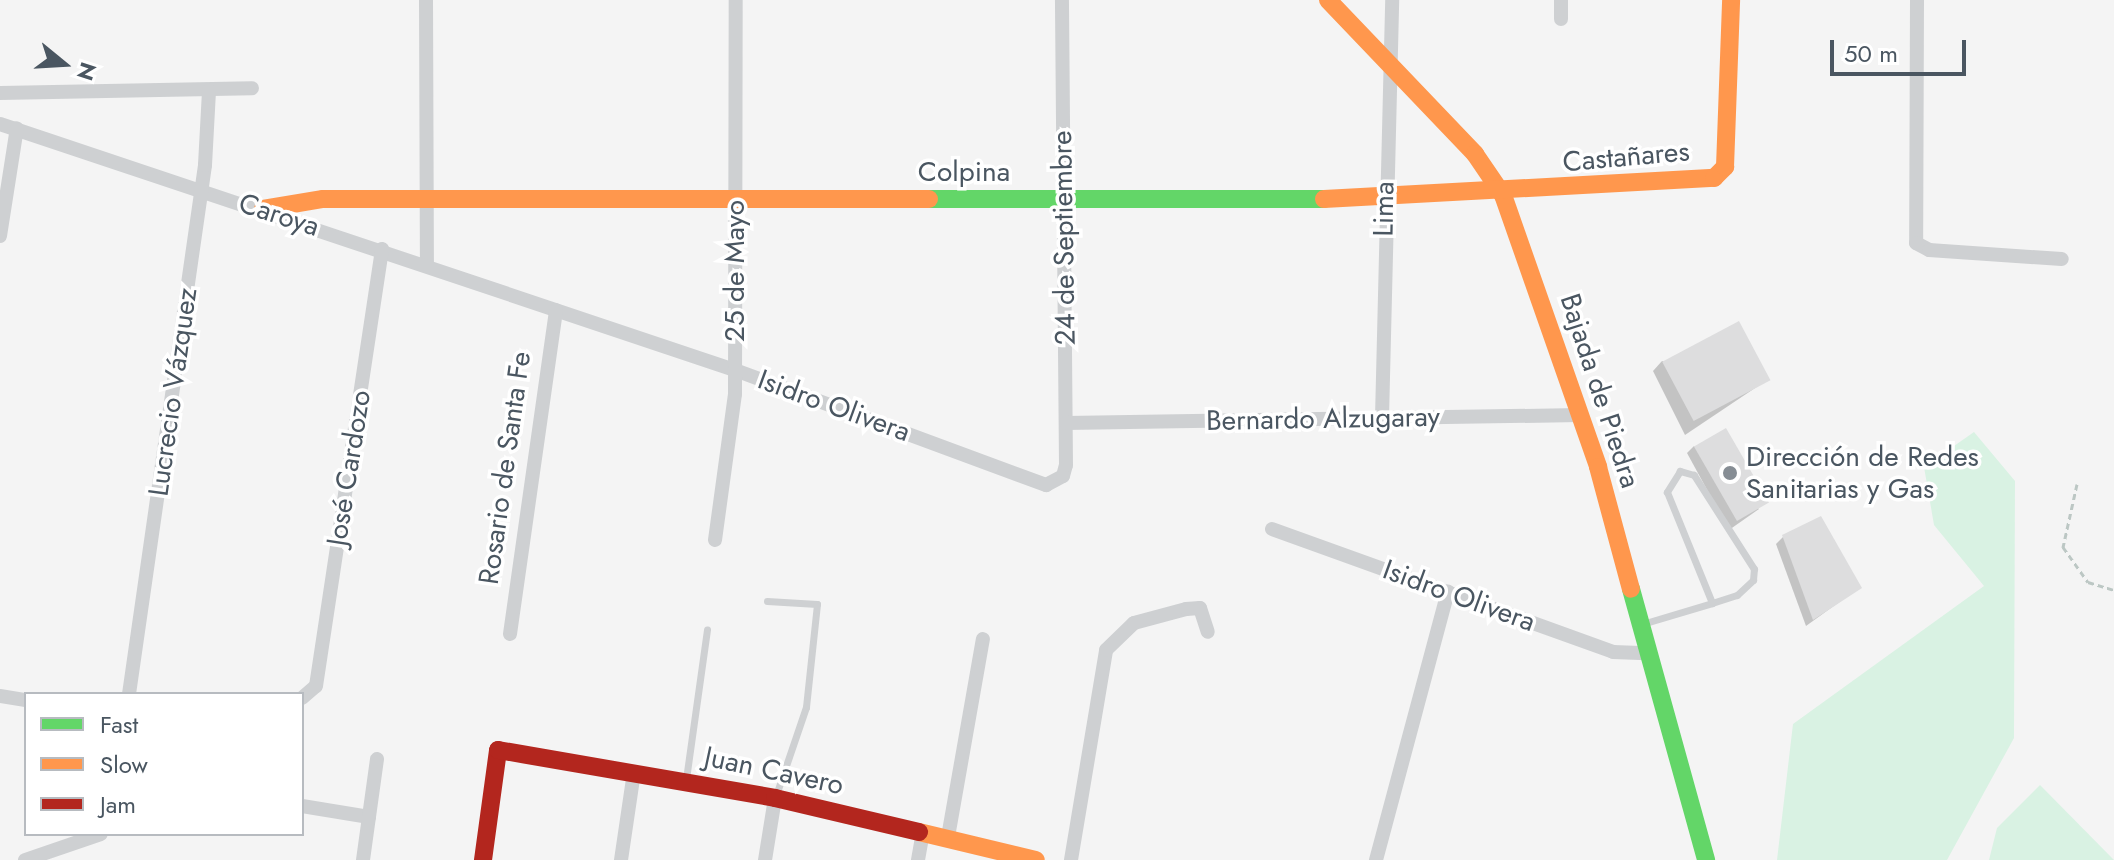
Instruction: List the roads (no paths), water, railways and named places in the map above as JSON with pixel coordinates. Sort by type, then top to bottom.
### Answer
[{"type":"street","points":[[426,0],[427,264]]},
{"type":"street","name":"25 de Mayo","points":[[715,540],[735,370],[736,0]]},
{"type":"street","name":"24 de Septiembre","points":[[1062,0],[1066,423],[1063,476]]},
{"type":"street","name":"Bajada de Piedra","points":[[1328,0],[1475,154],[1503,195],[1580,415],[1706,860]]},
{"type":"street","name":"Lima","points":[[1382,418],[1384,199],[1392,0]]},
{"type":"street","points":[[1561,0],[1561,19]]},
{"type":"street","name":"Castañares","points":[[1503,195],[1722,174],[1731,0]]},
{"type":"street","points":[[1917,0],[1916,243],[1929,250],[2062,259]]},
{"type":"street","points":[[0,93],[252,88]]},
{"type":"street","name":"Lucrecio Vázquez","points":[[129,692],[202,189],[209,90]]},
{"type":"street","name":"Caroya","points":[[0,124],[263,209],[556,310]]},
{"type":"street","points":[[0,236],[17,128]]},
{"type":"street","name":"Colpina","points":[[263,209],[323,199],[1384,199],[1503,195]]},
{"type":"street","name":"José Cardozo","points":[[304,696],[316,686],[382,249]]},
{"type":"street","name":"Isidro Olivera","points":[[556,310],[735,370],[1046,485],[1063,476]]},
{"type":"street","name":"Rosario de Santa Fe","points":[[510,634],[556,310]]},
{"type":"street","name":"Bernardo Alzugaray","points":[[1066,423],[1580,415]]},
{"type":"street","name":"Isidro Olivera","points":[[1272,529],[1613,652],[1647,653]]},
{"type":"street","points":[[1376,860],[1448,592]]},
{"type":"street","points":[[1071,860],[1106,650],[1134,623],[1186,609],[1200,608],[1208,632]]},
{"type":"street","points":[[948,837],[983,639]]},
{"type":"street","points":[[0,696],[24,700]]},
{"type":"street","name":"Juan Cavero","points":[[483,860],[498,750],[775,798],[1036,860]]},
{"type":"street","points":[[363,860],[377,759]]},
{"type":"street","points":[[621,860],[634,772]]},
{"type":"street","points":[[765,860],[775,798]]},
{"type":"street","points":[[304,806],[369,817]]},
{"type":"street","points":[[918,860],[923,831]]},
{"type":"street","points":[[25,860],[95,836]]},
{"type":"lane","points":[[1640,625],[1712,603],[1748,587],[1754,569],[1694,475],[1680,471],[1667,492],[1712,603]]},
{"type":"lane","points":[[767,601],[817,604],[806,707],[775,798]]},
{"type":"lane","points":[[685,781],[707,629]]},
{"type":"place","name":"Dirección de Redes Sanitarias y Gas","points":[[1730,473]]}]
